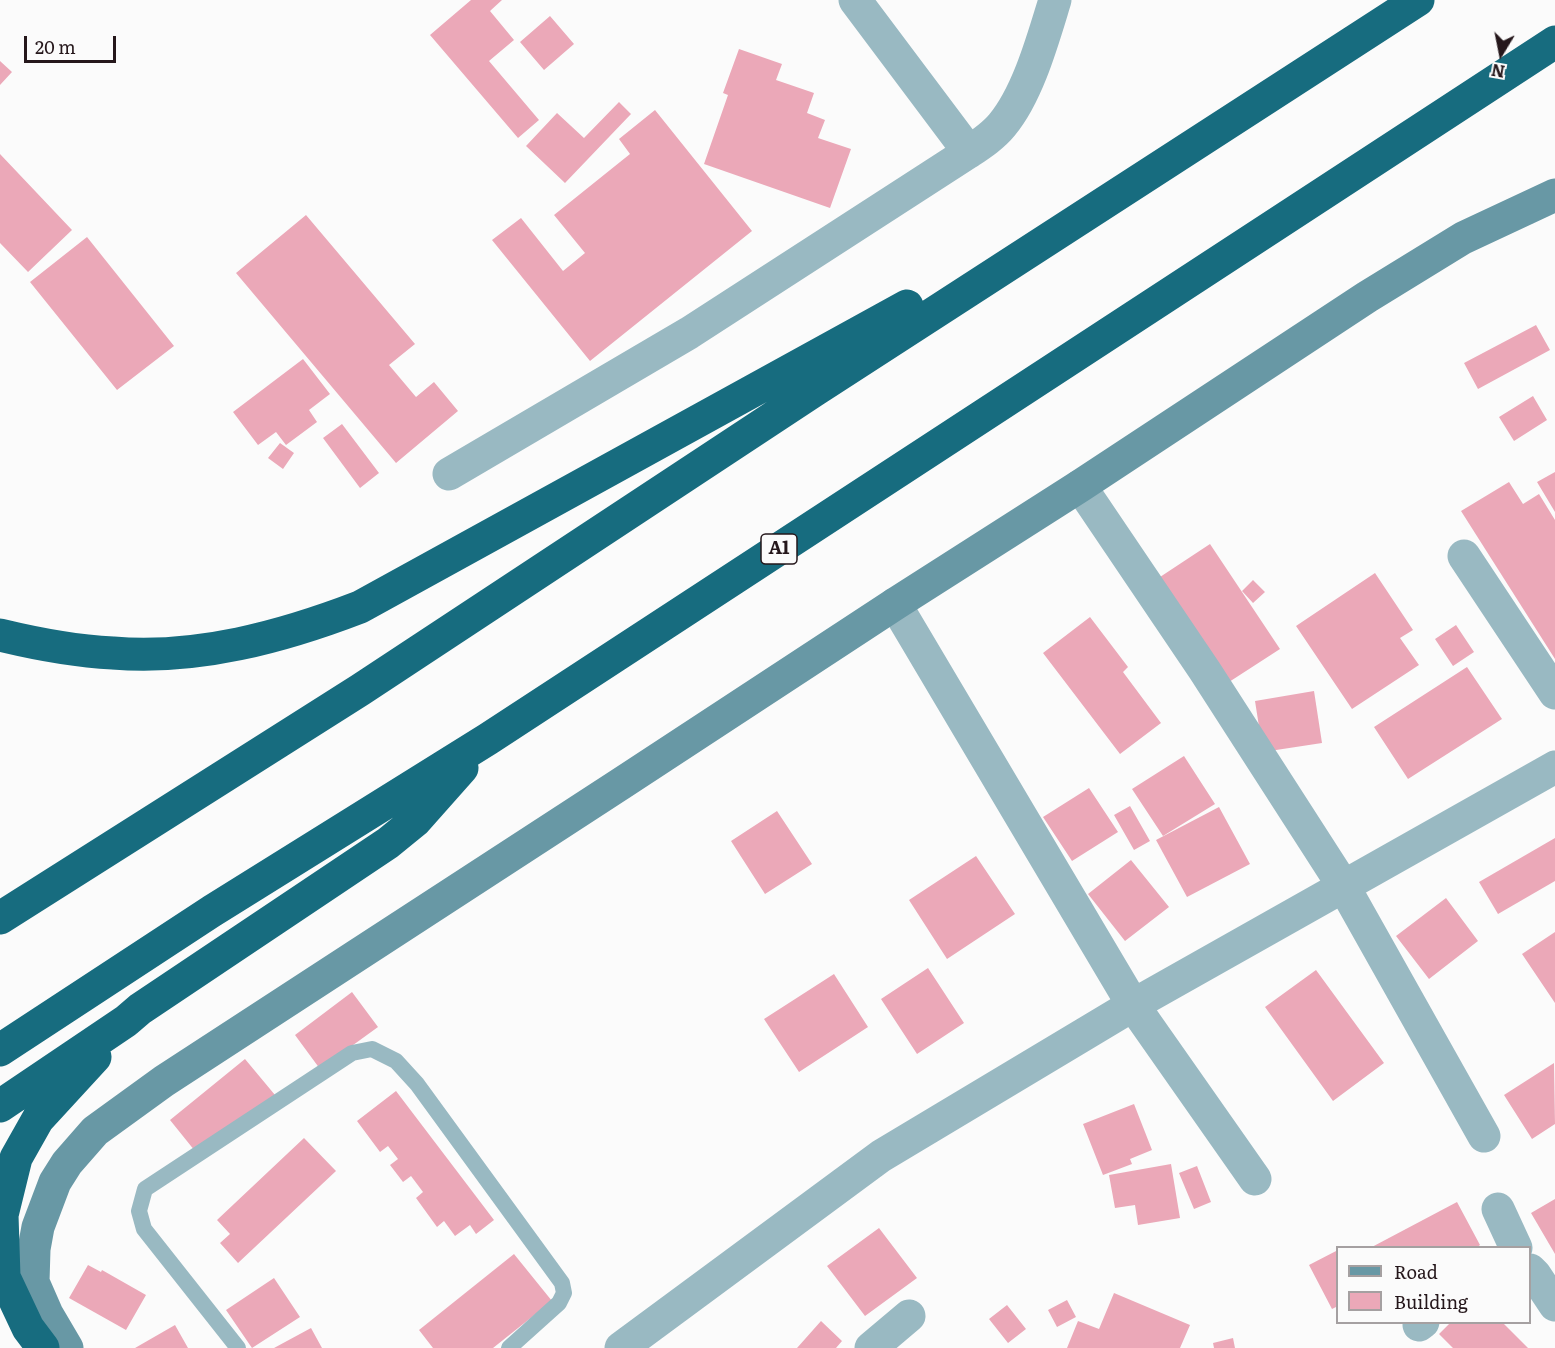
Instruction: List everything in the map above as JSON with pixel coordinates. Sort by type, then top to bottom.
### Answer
[{"type":"highway","points":[[0,918],[360,690],[805,396],[1418,0]]},
{"type":"highway","name":"A1","points":[[0,1050],[212,910],[488,740],[1555,42]]},
{"type":"highway","points":[[0,635],[49,645],[115,654],[166,653],[216,648],[265,638],[313,625],[360,607],[1163,164]]},
{"type":"highway","points":[[0,1106],[388,843],[415,821],[488,740]]},
{"type":"highway","points":[[43,1348],[28,1328],[4,1277],[2,1215],[16,1158],[38,1119],[140,1009]]},
{"type":"street","points":[[855,0],[969,152]]},
{"type":"street","points":[[449,474],[689,333],[994,134],[1012,110],[1029,76],[1055,0]]},
{"type":"street","points":[[67,1348],[47,1314],[33,1282],[34,1249],[38,1227],[55,1182],[67,1163],[95,1131],[173,1075],[1396,279],[1463,238],[1555,195]]},
{"type":"street","points":[[1080,486],[1204,671],[1344,887],[1484,1136]]},
{"type":"street","points":[[1464,556],[1555,693]]},
{"type":"street","points":[[894,604],[1133,1005],[1255,1179]]},
{"type":"street","points":[[621,1348],[881,1156],[1133,1005],[1555,767]]},
{"type":"street","points":[[1498,1209],[1515,1246]]},
{"type":"street","points":[[1531,1271],[1555,1305]]},
{"type":"street","points":[[872,1348],[909,1316]]},
{"type":"lane","points":[[238,1348],[144,1230],[139,1211],[145,1189],[352,1053],[372,1049],[396,1061],[417,1084],[562,1282],[564,1293],[559,1303],[509,1348]]},
{"type":"building","points":[[471,0],[502,0],[490,11],[514,40],[489,61],[539,120],[518,138],[430,35]]},
{"type":"building","points":[[550,16],[574,44],[544,70],[520,42]]},
{"type":"building","points":[[739,49],[782,64],[776,80],[814,93],[807,113],[825,120],[818,138],[851,149],[830,208],[704,164],[728,95],[723,93]]},
{"type":"building","points":[[0,61],[12,72],[0,85]]},
{"type":"building","points":[[619,102],[631,114],[565,183],[526,146],[557,113],[584,138]]},
{"type":"building","points":[[655,110],[752,231],[590,361],[492,240],[521,218],[563,271],[585,253],[554,215],[630,154],[619,139]]},
{"type":"building","points":[[0,154],[72,230],[28,272],[0,243]]},
{"type":"building","points":[[306,215],[415,344],[389,365],[416,397],[434,382],[458,411],[396,463],[236,273]]},
{"type":"building","points":[[87,237],[174,346],[117,390],[30,282]]},
{"type":"building","points":[[1536,325],[1550,350],[1478,389],[1464,363]]},
{"type":"building","points":[[303,359],[330,394],[309,410],[317,422],[286,445],[276,432],[258,445],[233,412]]},
{"type":"building","points":[[1533,396],[1547,420],[1514,441],[1499,417]]},
{"type":"building","points":[[342,424],[379,473],[360,488],[323,438]]},
{"type":"building","points":[[280,443],[294,453],[283,469],[268,458]]},
{"type":"building","points":[[1555,472],[1555,512],[1537,482]]},
{"type":"building","points":[[1509,482],[1523,504],[1539,494],[1555,520],[1555,659],[1461,511]]},
{"type":"building","points":[[1210,544],[1280,649],[1229,682],[1160,577]]},
{"type":"building","points":[[1375,573],[1413,630],[1400,638],[1419,665],[1352,709],[1296,626]]},
{"type":"building","points":[[1253,580],[1265,592],[1253,603],[1242,591]]},
{"type":"building","points":[[1090,617],[1128,667],[1123,672],[1161,723],[1120,754],[1043,653]]},
{"type":"building","points":[[1456,625],[1474,652],[1453,666],[1435,639]]},
{"type":"building","points":[[1467,667],[1502,719],[1408,779],[1374,727]]},
{"type":"building","points":[[1314,691],[1322,743],[1263,752],[1255,701]]},
{"type":"building","points":[[1184,756],[1215,804],[1163,836],[1132,789]]},
{"type":"building","points":[[1089,788],[1118,832],[1072,861],[1043,817]]},
{"type":"building","points":[[1130,806],[1150,841],[1134,850],[1114,815]]},
{"type":"building","points":[[1219,807],[1250,864],[1187,897],[1156,840]]},
{"type":"building","points":[[777,811],[812,864],[765,894],[731,841]]},
{"type":"building","points":[[1555,838],[1555,881],[1498,914],[1479,882]]},
{"type":"building","points":[[976,856],[1015,914],[947,959],[909,900]]},
{"type":"building","points":[[1131,860],[1169,907],[1125,941],[1088,894]]},
{"type":"building","points":[[1446,898],[1478,941],[1429,979],[1396,936]]},
{"type":"building","points":[[1555,932],[1555,1003],[1522,954]]},
{"type":"building","points":[[928,968],[964,1023],[917,1054],[881,999]]},
{"type":"building","points":[[1316,970],[1384,1063],[1333,1101],[1265,1007]]},
{"type":"building","points":[[834,974],[868,1027],[799,1072],[764,1019]]},
{"type":"building","points":[[352,992],[378,1027],[320,1069],[295,1035]]},
{"type":"building","points":[[245,1059],[275,1095],[199,1156],[170,1120]]},
{"type":"building","points":[[1554,1063],[1555,1124],[1532,1139],[1504,1095]]},
{"type":"building","points":[[396,1091],[494,1220],[476,1234],[470,1225],[455,1236],[444,1221],[437,1227],[416,1198],[423,1192],[411,1176],[403,1182],[390,1165],[398,1159],[388,1146],[380,1152],[357,1121]]},
{"type":"building","points":[[1134,1104],[1152,1150],[1130,1159],[1132,1164],[1103,1175],[1083,1124]]},
{"type":"building","points":[[304,1138],[336,1171],[238,1263],[220,1243],[230,1234],[217,1220]]},
{"type":"building","points":[[1171,1164],[1180,1218],[1138,1225],[1135,1205],[1115,1208],[1109,1175]]},
{"type":"building","points":[[1197,1166],[1211,1202],[1194,1209],[1179,1173]]},
{"type":"building","points":[[1555,1199],[1555,1254],[1531,1213]]},
{"type":"building","points":[[1457,1202],[1480,1245],[1479,1246],[1374,1246]]},
{"type":"building","points":[[879,1228],[917,1278],[865,1316],[827,1266]]},
{"type":"building","points":[[1336,1251],[1336,1307],[1332,1309],[1309,1265]]},
{"type":"building","points":[[514,1254],[552,1301],[493,1348],[433,1348],[419,1330]]},
{"type":"building","points":[[88,1265],[101,1272],[102,1270],[146,1295],[126,1330],[69,1298]]},
{"type":"building","points":[[274,1278],[300,1317],[252,1348],[226,1310]]},
{"type":"building","points":[[1114,1293],[1190,1325],[1180,1348],[1067,1348],[1078,1321],[1099,1329]]},
{"type":"building","points":[[1067,1300],[1076,1317],[1057,1327],[1048,1310]]},
{"type":"building","points":[[1007,1305],[1026,1329],[1008,1343],[989,1319]]},
{"type":"building","points":[[821,1321],[842,1341],[836,1348],[797,1348]]},
{"type":"building","points":[[1449,1324],[1504,1324],[1528,1348],[1453,1348],[1439,1334]]},
{"type":"building","points":[[175,1325],[188,1348],[135,1348]]},
{"type":"building","points":[[311,1328],[322,1348],[274,1348]]},
{"type":"building","points":[[1233,1338],[1235,1348],[1214,1348],[1213,1343]]}]
